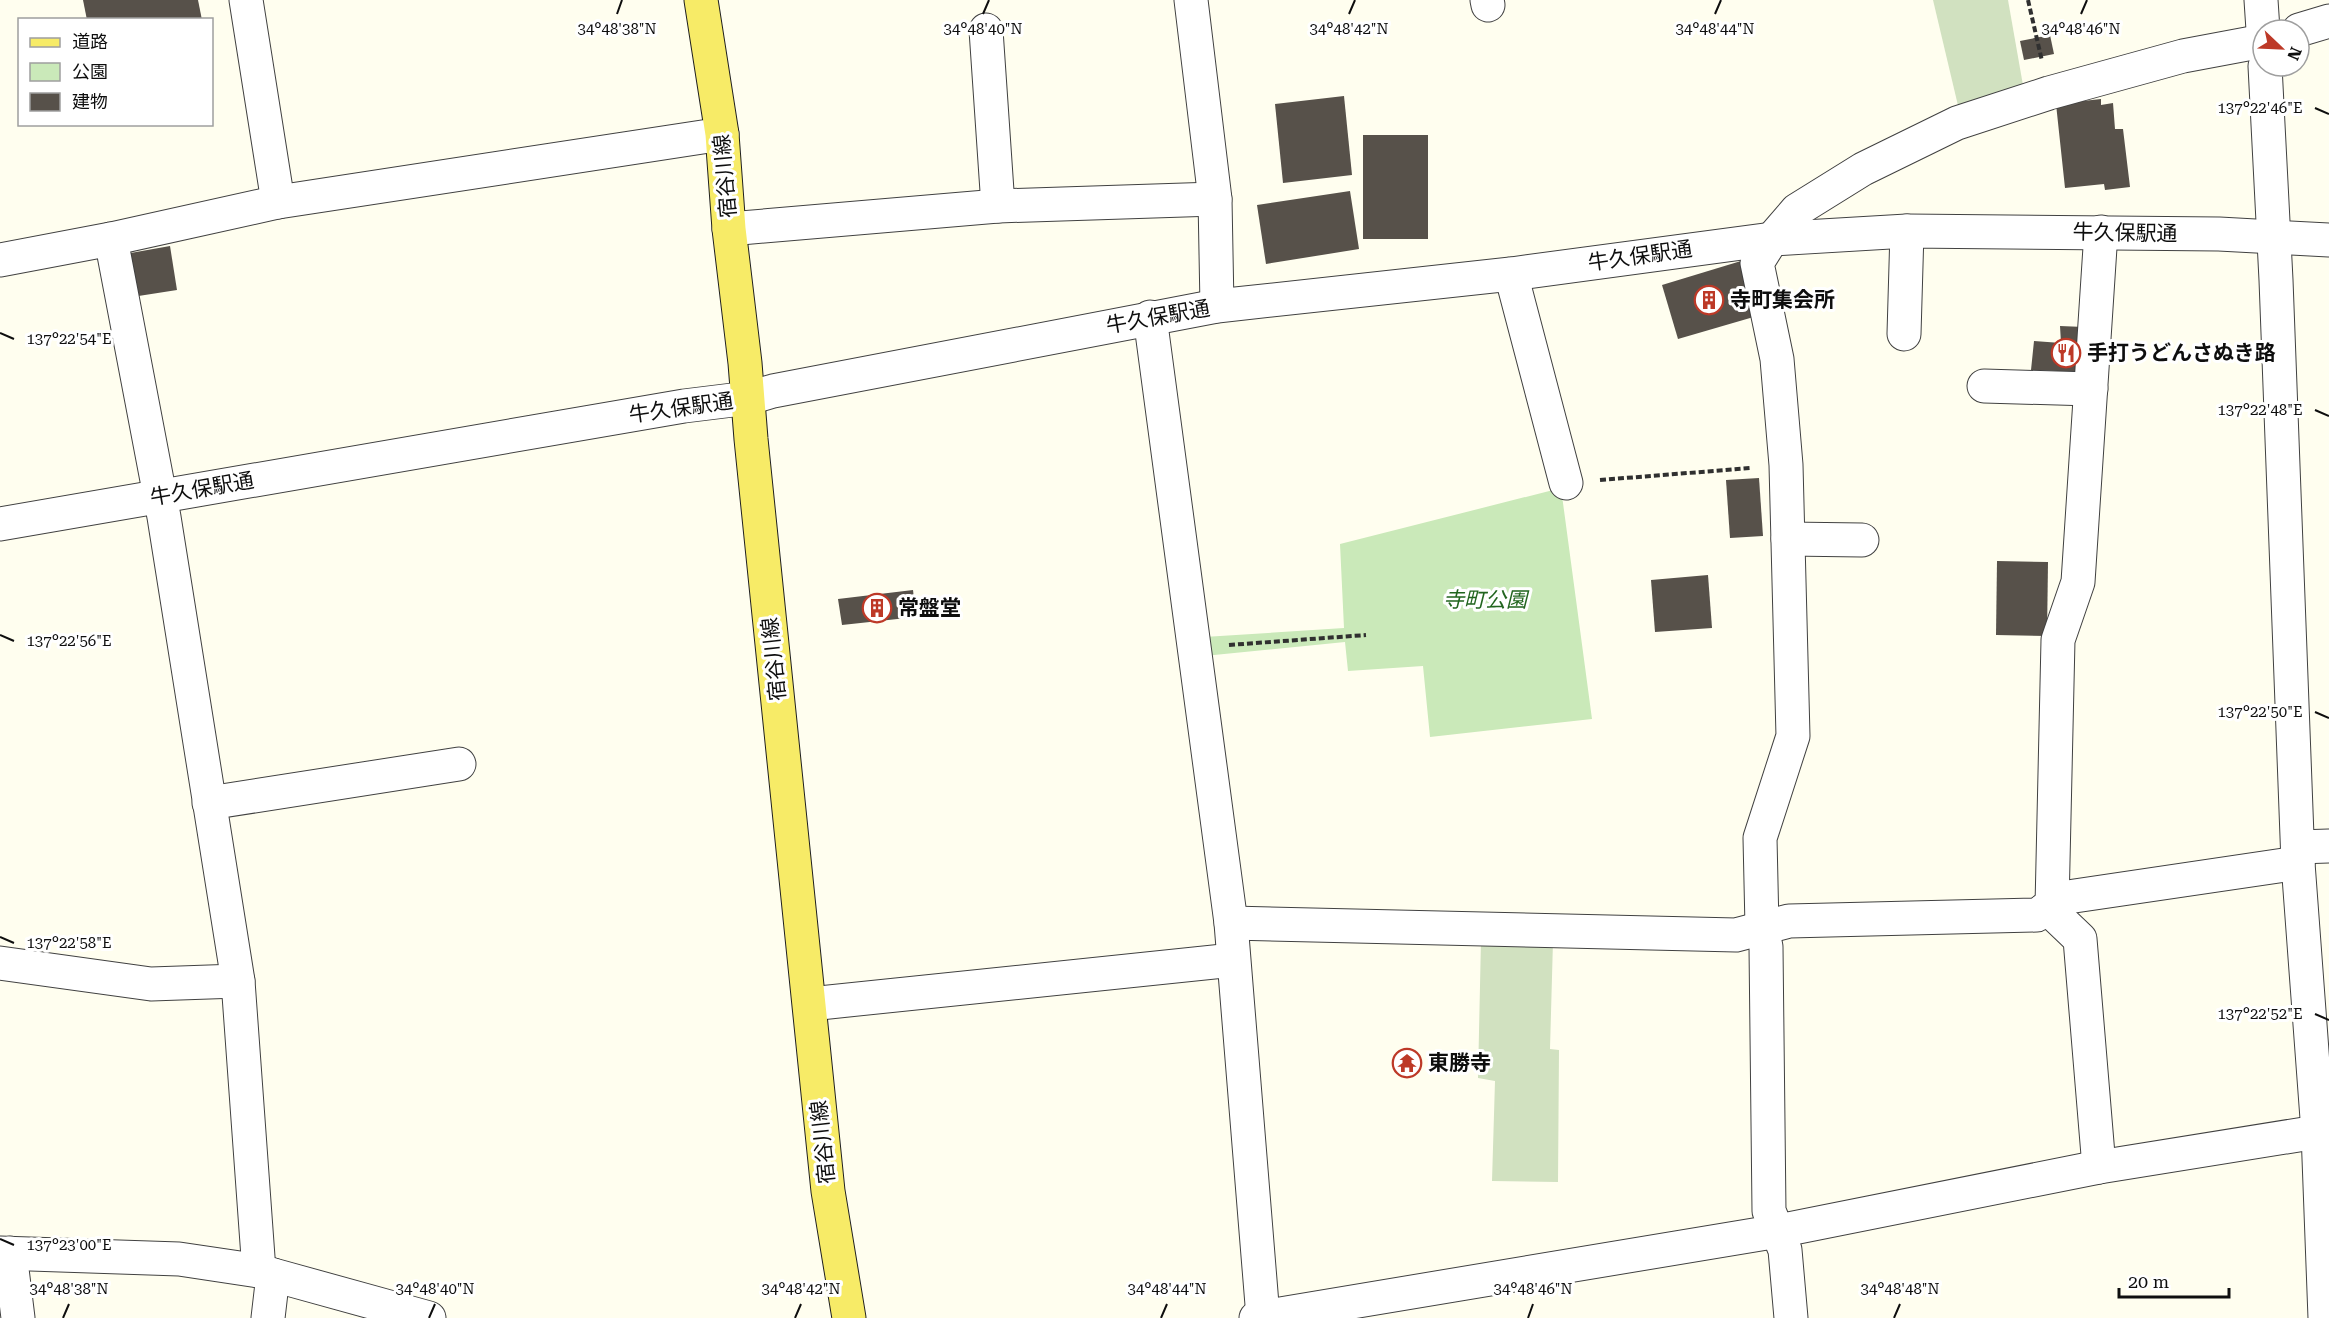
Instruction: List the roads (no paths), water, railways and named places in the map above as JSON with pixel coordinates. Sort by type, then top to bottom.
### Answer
[{"type":"main road","name":"宿谷川線","points":[[701,0],[722,134],[729,229],[749,398],[751,440],[828,1191],[849,1318]]},
{"type":"street","points":[[246,0],[278,202]]},
{"type":"street","points":[[1191,0],[1215,199],[1217,306]]},
{"type":"street","points":[[2261,0],[2262,18]]},
{"type":"street","points":[[2311,26],[2329,21]]},
{"type":"street","points":[[986,30],[998,206]]},
{"type":"street","points":[[1791,1318],[1785,1250],[1769,1211],[1766,947],[1762,927],[1760,838],[1793,736],[1786,465],[1776,359],[1757,263],[1772,238],[1797,210],[1863,169],[1956,123],[2049,93],[2183,56],[2251,43]]},
{"type":"street","points":[[2266,78],[2324,1131],[2325,1318]]},
{"type":"street","points":[[0,260],[111,239],[278,202],[722,134]]},
{"type":"street","points":[[729,229],[998,206],[1215,199]]},
{"type":"street","points":[[1904,334],[1907,231]]},
{"type":"street","name":"牛久保駅通","points":[[0,524],[661,410],[749,398],[773,391],[1217,306],[1511,274],[1772,238],[1907,231],[2101,232],[2273,236],[2329,240]]},
{"type":"street","points":[[2099,1167],[2080,939],[2057,917],[2052,906],[2058,640],[2078,582],[2101,232]]},
{"type":"street","points":[[111,239],[164,517],[238,981],[266,1273],[268,1318]]},
{"type":"street","points":[[1511,274],[1566,483]]},
{"type":"street","points":[[1150,318],[1231,923],[1269,1317],[1778,1231],[2099,1167],[2324,1131]]},
{"type":"street","points":[[1984,386],[2091,389]]},
{"type":"street","points":[[1788,539],[1862,540]]},
{"type":"street","points":[[209,803],[459,764]]},
{"type":"street","points":[[1231,923],[1736,935],[1789,921],[2037,915],[2061,898],[2308,852]]},
{"type":"street","points":[[810,1004],[1233,960]]},
{"type":"street","points":[[0,963],[151,984],[238,981]]},
{"type":"street","points":[[18,1318],[5,1253],[178,1259],[266,1273],[429,1318]]},
{"type":"place","name":"寺町集会所","points":[[1709,300]]},
{"type":"place","name":"手打うどんさぬき路","points":[[2066,353]]},
{"type":"place","name":"常盤堂","points":[[877,608]]},
{"type":"place","name":"東勝寺","points":[[1407,1063]]},
{"type":"park label","name":"寺町公園","points":[[1485,600]]}]
